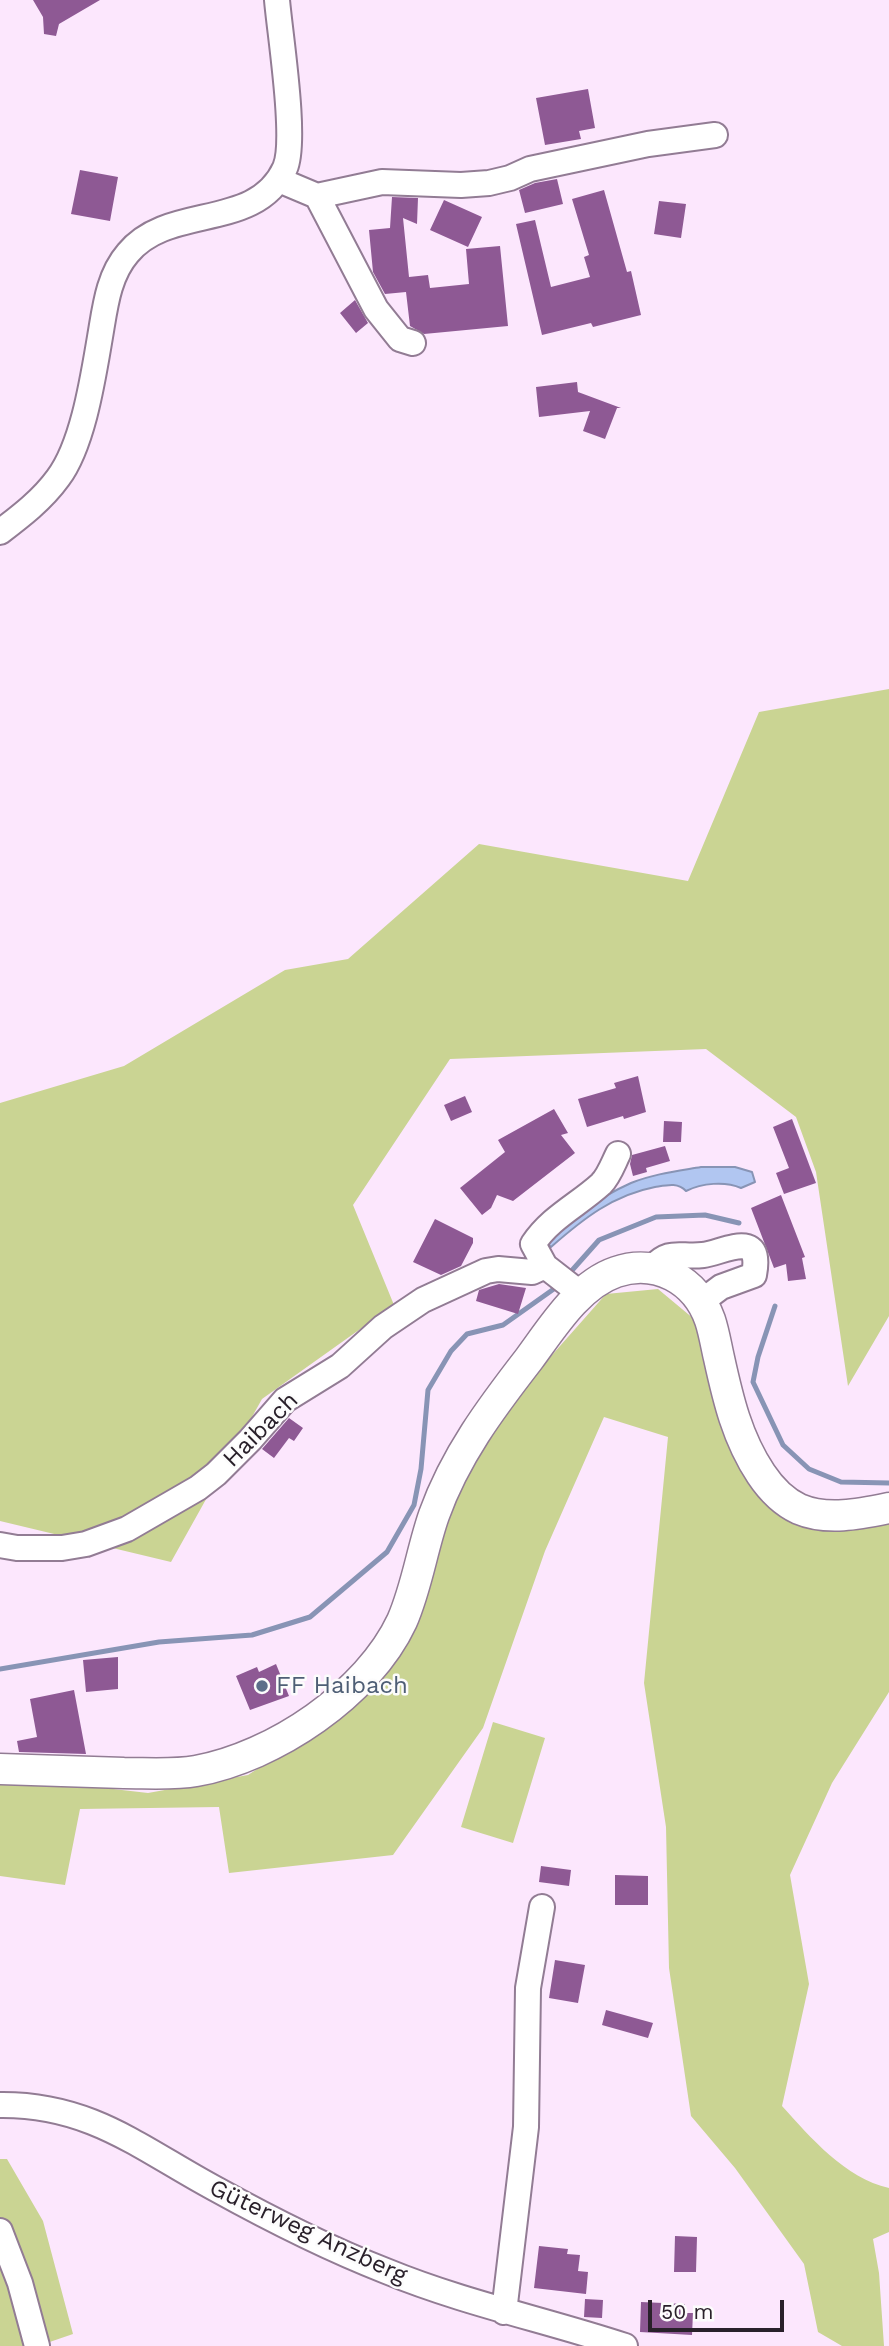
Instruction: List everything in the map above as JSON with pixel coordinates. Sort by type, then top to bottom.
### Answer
[{"type":"main road","points":[[0,1769],[158,1773],[194,1771],[268,1746],[304,1726],[350,1689],[392,1640],[407,1606],[433,1518],[458,1459],[484,1418],[555,1325],[562,1279],[598,1279],[617,1271],[652,1268],[711,1294],[710,1320],[738,1433],[754,1464],[771,1488],[786,1502],[802,1510],[828,1516],[889,1508]]},
{"type":"street","points":[[0,532],[47,492],[60,476],[73,449],[92,387],[108,294],[116,271],[127,254],[140,240],[160,230],[254,203],[279,180],[287,166],[289,128],[276,0]]},
{"type":"street","points":[[279,180],[317,196],[382,182],[461,185],[489,183],[530,169],[648,144],[715,135]]},
{"type":"street","points":[[317,196],[376,309],[400,339],[413,343]]},
{"type":"street","points":[[562,1279],[533,1244],[542,1230],[561,1213],[601,1184],[618,1154]]},
{"type":"street","points":[[652,1268],[667,1256],[701,1255],[742,1245],[752,1251],[756,1265],[754,1275],[711,1294],[701,1255]]},
{"type":"street","name":"Haibach","points":[[0,1545],[62,1548],[105,1538],[138,1524],[216,1474],[285,1400],[341,1366],[383,1326],[423,1300],[486,1271],[498,1269],[532,1272],[562,1279]]},
{"type":"street","points":[[504,2312],[526,2127],[528,1988],[542,1907]]},
{"type":"street","name":"Güterweg Anzberg","points":[[0,2105],[46,2108],[90,2120],[230,2197],[332,2248],[439,2291],[625,2346]]},
{"type":"street","points":[[0,2231],[20,2283],[37,2346]]},
{"type":"green space","points":[[889,689],[889,1316],[848,1386],[816,1172],[796,1117],[706,1049],[450,1059],[353,1205],[394,1305],[262,1399],[171,1562],[0,1521],[0,1103],[124,1066],[285,970],[348,959],[479,844],[688,881],[759,712]]},
{"type":"green space","points":[[658,1289],[694,1319],[716,1405],[788,1515],[889,1512],[889,1692],[832,1783],[790,1875],[809,1984],[782,2106],[843,2166],[873,2183],[889,2188],[889,2232],[873,2239],[879,2273],[884,2346],[842,2346],[818,2332],[804,2264],[735,2168],[691,2116],[669,1968],[666,1827],[644,1683],[668,1437],[604,1417],[545,1551],[483,1728],[393,1855],[229,1873],[219,1807],[80,1809],[65,1885],[0,1876],[0,1776],[148,1793],[248,1775],[305,1738],[394,1663],[425,1582],[459,1476],[514,1398],[606,1294]]},
{"type":"green space","points":[[493,1722],[545,1738],[513,1843],[461,1827]]},
{"type":"green space","points":[[0,2159],[7,2159],[43,2221],[73,2334],[38,2346],[0,2346]]},
{"type":"water","points":[[701,1167],[735,1167],[752,1172],[755,1182],[741,1188],[714,1184],[686,1191],[672,1185],[640,1191],[612,1202],[551,1247],[548,1244],[575,1217],[620,1188],[648,1177]]},
{"type":"building","points":[[33,0],[100,0],[59,24],[56,36],[44,34],[43,17]]},
{"type":"building","points":[[588,89],[595,128],[579,131],[581,139],[545,145],[536,98]]},
{"type":"building","points":[[80,170],[118,177],[110,221],[71,214]]},
{"type":"building","points":[[557,179],[563,204],[525,213],[519,190],[535,183]]},
{"type":"building","points":[[604,190],[627,272],[631,271],[641,315],[593,327],[591,323],[542,335],[516,224],[535,220],[551,287],[590,277],[584,257],[589,255],[572,199]]},
{"type":"building","points":[[392,197],[418,198],[417,224],[403,218],[409,277],[428,275],[430,288],[469,284],[466,249],[500,246],[508,326],[424,334],[410,326],[406,292],[385,294],[373,272],[369,230],[390,228]]},
{"type":"building","points":[[444,200],[482,217],[468,247],[430,230]]},
{"type":"building","points":[[659,201],[686,204],[681,238],[654,234]]},
{"type":"building","points":[[355,300],[368,323],[356,333],[340,313]]},
{"type":"building","points":[[577,382],[578,392],[621,408],[617,408],[605,439],[583,431],[590,411],[539,417],[536,387]]},
{"type":"building","points":[[638,1076],[646,1112],[587,1127],[578,1099],[616,1088],[614,1083]]},
{"type":"building","points":[[465,1096],[472,1112],[451,1121],[444,1105]]},
{"type":"building","points":[[554,1109],[568,1133],[561,1135],[575,1153],[513,1201],[497,1195],[491,1208],[482,1215],[460,1188],[505,1152],[498,1140]]},
{"type":"building","points":[[792,1119],[816,1183],[784,1194],[776,1173],[789,1168],[773,1127]]},
{"type":"building","points":[[664,1121],[682,1122],[681,1142],[663,1142]]},
{"type":"building","points":[[665,1146],[670,1161],[646,1168],[647,1172],[633,1176],[630,1164],[632,1155]]},
{"type":"building","points":[[781,1195],[805,1257],[802,1258],[806,1279],[788,1281],[786,1264],[774,1268],[751,1208]]},
{"type":"building","points":[[435,1219],[473,1238],[461,1266],[441,1275],[413,1262]]},
{"type":"building","points":[[499,1284],[526,1288],[518,1314],[476,1301],[479,1290]]},
{"type":"building","points":[[289,1418],[303,1428],[294,1441],[289,1438],[274,1458],[262,1449]]},
{"type":"building","points":[[118,1657],[118,1689],[86,1692],[83,1660]]},
{"type":"building","name":"FF Haibach","points":[[276,1664],[289,1696],[250,1710],[236,1676],[257,1667],[259,1672]]},
{"type":"building","points":[[74,1690],[86,1754],[19,1752],[17,1741],[37,1737],[30,1699]]},
{"type":"building","points":[[541,1866],[571,1870],[569,1886],[539,1882]]},
{"type":"building","points":[[615,1875],[648,1876],[648,1905],[615,1905]]},
{"type":"building","points":[[555,1960],[585,1965],[578,2003],[549,1998]]},
{"type":"building","points":[[606,2010],[653,2023],[648,2038],[602,2025]]},
{"type":"building","points":[[675,2236],[697,2237],[696,2272],[674,2272]]},
{"type":"building","points":[[539,2246],[568,2249],[567,2254],[580,2255],[578,2271],[588,2272],[586,2294],[534,2288]]},
{"type":"building","points":[[585,2299],[603,2300],[602,2318],[584,2317]]},
{"type":"building","points":[[641,2302],[685,2304],[685,2313],[693,2313],[692,2335],[640,2332]]},
{"type":"waterway","points":[[567,1276],[599,1240],[656,1217],[705,1215],[739,1223]]},
{"type":"waterway","points":[[0,1669],[159,1642],[252,1635],[310,1617],[387,1552],[414,1505],[421,1469],[428,1390],[451,1351],[467,1334],[503,1325],[558,1286]]},
{"type":"waterway","points":[[775,1306],[758,1357],[753,1382],[783,1445],[809,1469],[841,1482],[889,1483]]},
{"type":"place","name":"FF Haibach","points":[[262,1686]]}]
